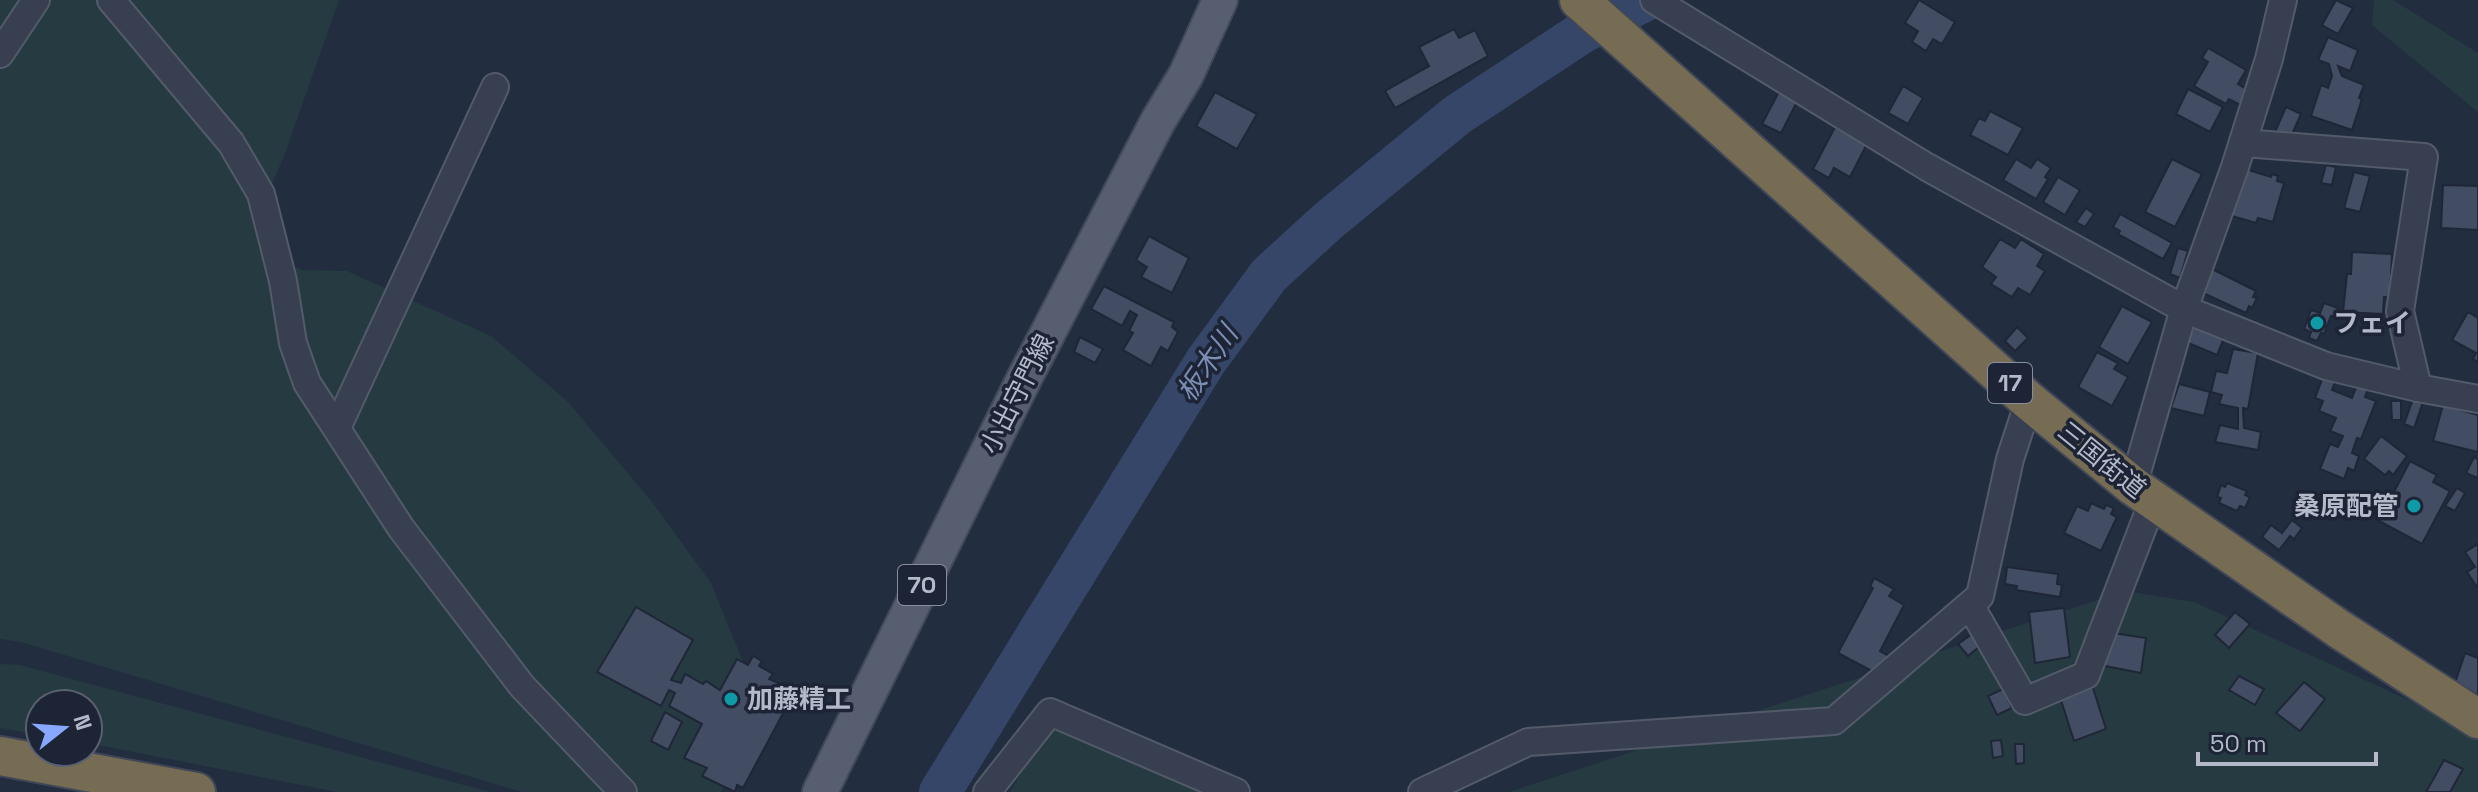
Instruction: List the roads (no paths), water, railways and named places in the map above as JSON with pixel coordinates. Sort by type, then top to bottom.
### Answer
[{"type":"highway","name":"三国街道","points":[[1579,0],[2029,401],[2143,494],[2339,629],[2478,719]]},
{"type":"highway","points":[[0,756],[196,792]]},
{"type":"main road","name":"小出守門線","points":[[820,792],[1018,392],[1158,121],[1186,75],[1220,0]]},
{"type":"street","points":[[0,54],[36,0]]},
{"type":"street","points":[[111,0],[231,143],[261,194],[283,281],[293,343],[307,383],[401,528],[522,686],[623,792]]},
{"type":"street","points":[[1654,0],[1927,167],[2184,309],[2326,366],[2478,399]]},
{"type":"street","points":[[1970,605],[2025,701],[2086,675],[2143,494],[2184,309],[2243,143],[2269,59],[2283,0]]},
{"type":"street","points":[[337,428],[495,87]]},
{"type":"street","points":[[2243,143],[2424,157],[2400,311],[2418,388]]},
{"type":"street","points":[[1422,792],[1528,742],[1834,721],[1980,596],[2010,459],[2029,401]]},
{"type":"street","points":[[987,792],[1050,712],[1236,792]]},
{"type":"waterway","name":"板木川","points":[[940,792],[1206,361],[1269,275],[1328,221],[1457,115],[1583,32],[1646,0]]},
{"type":"place","name":"フェイ","points":[[2317,323]]},
{"type":"place","name":"桑原配管","points":[[2414,506]]},
{"type":"place","name":"加藤精工","points":[[731,699]]}]
